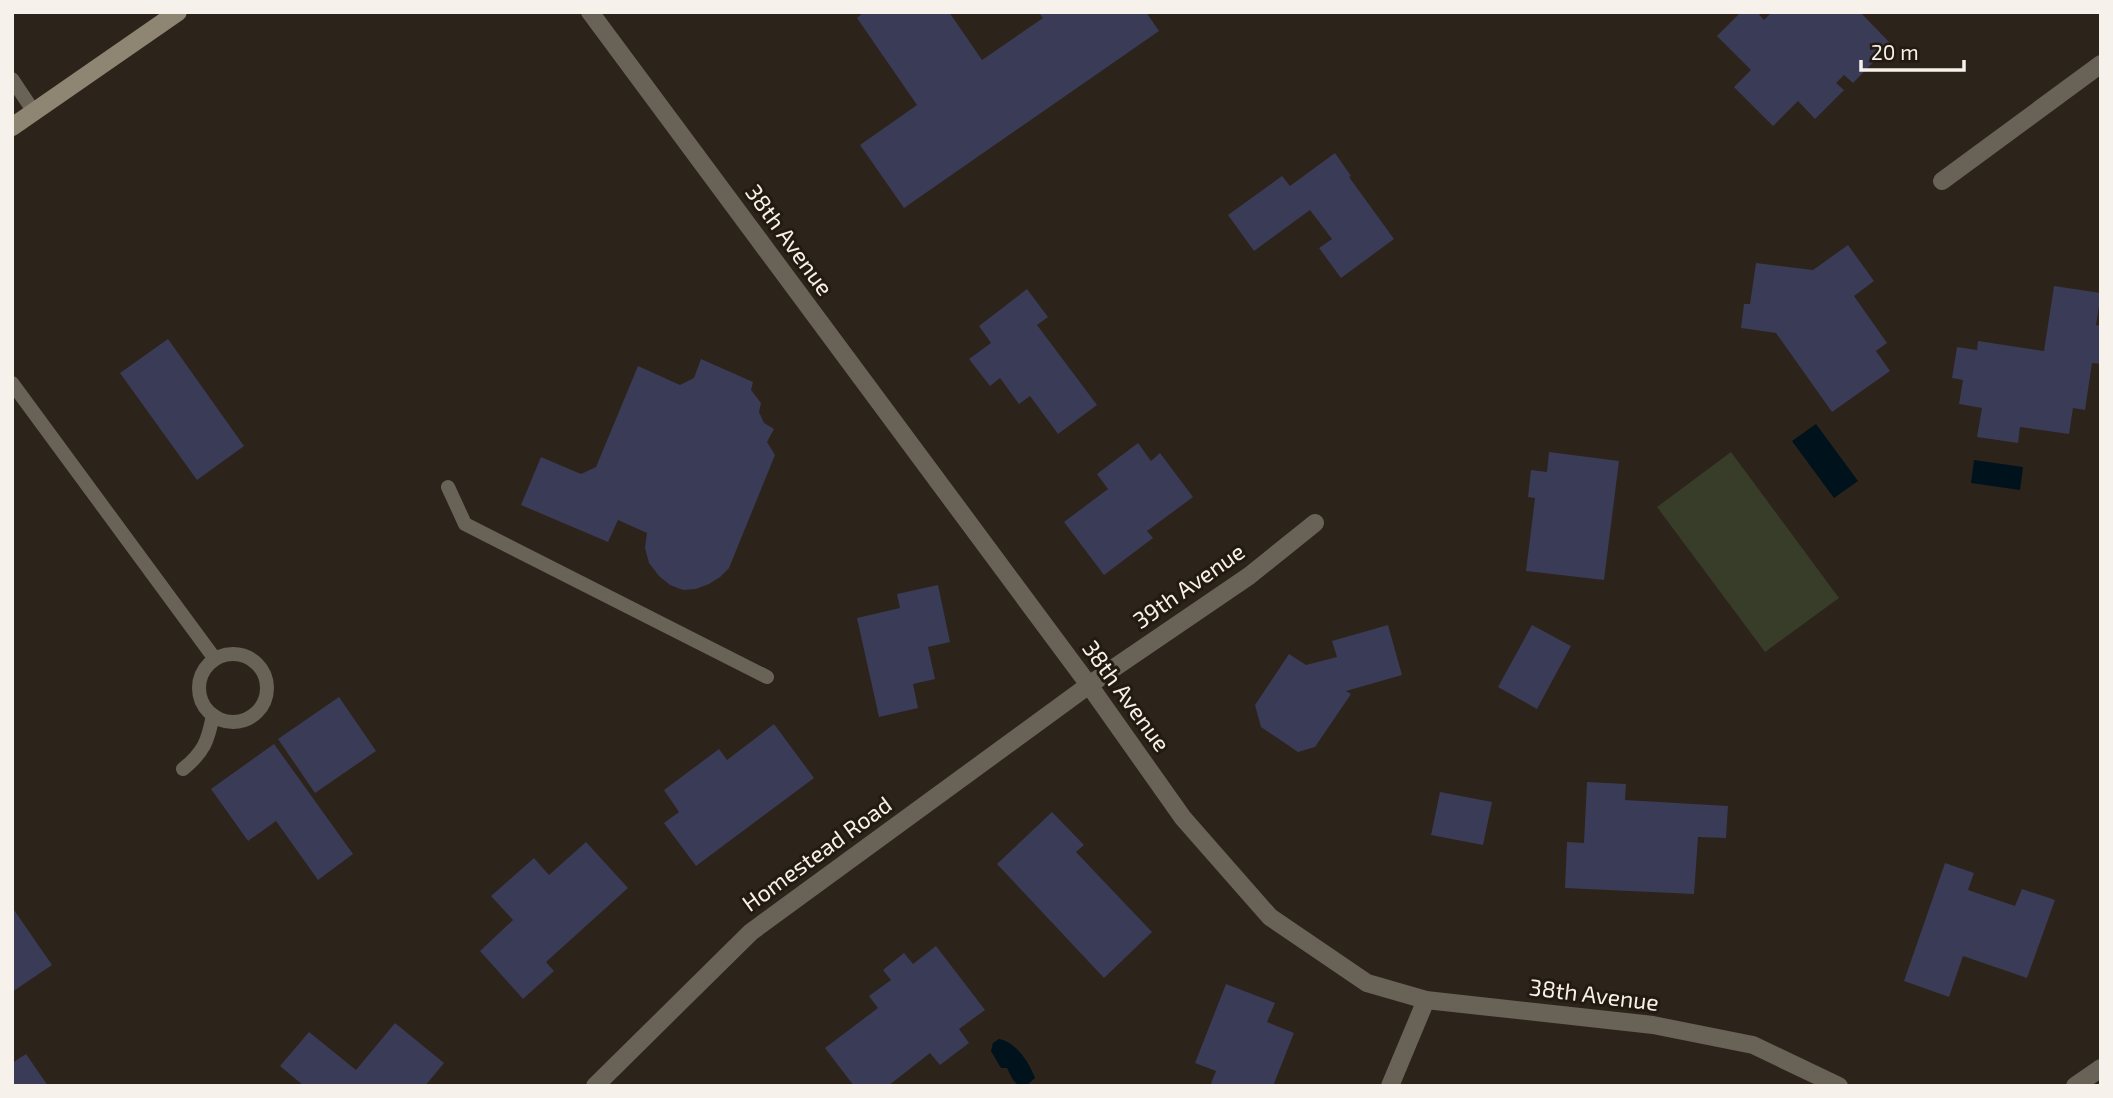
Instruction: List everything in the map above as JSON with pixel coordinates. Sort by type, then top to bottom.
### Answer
[{"type":"main road","points":[[12,127],[178,12]]},
{"type":"street","name":"38th Avenue","points":[[590,12],[1089,685],[1183,818],[1270,917],[1367,983],[1426,1000],[1653,1025],[1753,1045],[1839,1086]]},
{"type":"street","points":[[1942,181],[2101,64]]},
{"type":"street","name":"39th Avenue","points":[[1089,685],[1249,576],[1315,523]]},
{"type":"street","name":"Homestead Road","points":[[595,1086],[751,932],[1089,685]]},
{"type":"street","points":[[1390,1086],[1426,1000]]},
{"type":"street","points":[[2075,1086],[2101,1068]]},
{"type":"lane","points":[[12,79],[34,112]]},
{"type":"lane","points":[[12,383],[215,659]]},
{"type":"lane","points":[[448,487],[465,524],[767,677]]},
{"type":"lane","points":[[225,654],[236,654],[257,663],[263,672],[266,694],[262,704],[245,719],[234,722],[223,720],[205,708],[200,698],[198,687],[201,676],[206,666],[215,659],[225,654]]},
{"type":"lane","points":[[183,769],[198,757],[209,739],[213,715]]},
{"type":"green space","points":[[1731,452],[1839,598],[1765,652],[1657,507]]},
{"type":"water","points":[[1816,424],[1858,481],[1834,498],[1792,441]]},
{"type":"water","points":[[1974,460],[2023,467],[2020,490],[1971,483]]},
{"type":"water","points":[[999,1039],[1016,1048],[1029,1066],[1035,1078],[1027,1085],[1019,1086],[1007,1068],[1001,1068],[991,1051],[993,1043]]},
{"type":"building","points":[[864,12],[949,12],[982,60],[1043,18],[1038,12],[1146,12],[1159,31],[904,208],[860,145],[917,105],[857,18]]},
{"type":"building","points":[[1741,12],[1757,12],[1764,20],[1772,12],[1860,12],[1891,44],[1853,83],[1844,75],[1836,83],[1844,90],[1815,119],[1798,101],[1773,126],[1734,87],[1751,70],[1717,36]]},
{"type":"building","points":[[1335,153],[1394,239],[1341,278],[1319,248],[1332,239],[1310,210],[1254,251],[1228,215],[1282,176],[1290,186]]},
{"type":"building","points":[[1848,245],[1874,281],[1854,296],[1887,343],[1876,351],[1890,371],[1832,412],[1776,333],[1741,328],[1744,304],[1750,304],[1756,263],[1813,270]]},
{"type":"building","points":[[2054,286],[2101,293],[2096,325],[2101,326],[2101,364],[2092,363],[2085,410],[2073,408],[2069,434],[2020,427],[2018,443],[1977,437],[1982,408],[1959,404],[1963,380],[1952,378],[1957,347],[1977,350],[1978,341],[2044,351]]},
{"type":"building","points":[[1027,289],[1048,317],[1037,325],[1097,405],[1058,434],[1030,396],[1019,404],[1000,378],[990,386],[969,359],[991,343],[979,326]]},
{"type":"building","points":[[168,339],[244,446],[197,480],[120,373]]},
{"type":"building","points":[[701,359],[753,382],[751,390],[761,403],[759,412],[764,423],[774,429],[767,442],[775,455],[729,568],[720,577],[696,589],[683,590],[670,585],[649,563],[645,548],[647,533],[618,520],[608,542],[521,505],[541,457],[581,474],[596,467],[638,366],[680,385],[694,378]]},
{"type":"building","points":[[1138,443],[1151,461],[1160,453],[1193,497],[1147,531],[1153,538],[1104,575],[1064,522],[1108,489],[1097,474]]},
{"type":"building","points":[[1549,452],[1619,461],[1604,580],[1526,571],[1535,498],[1528,497],[1531,470],[1547,472]]},
{"type":"building","points":[[938,585],[950,642],[928,647],[935,679],[913,684],[918,708],[879,717],[857,618],[900,608],[897,594]]},
{"type":"building","points":[[1388,625],[1402,675],[1346,691],[1351,694],[1315,747],[1298,752],[1261,727],[1255,705],[1289,654],[1306,665],[1337,657],[1332,641]]},
{"type":"building","points":[[1532,625],[1571,646],[1537,709],[1498,687]]},
{"type":"building","points":[[339,697],[376,751],[315,793],[278,739]]},
{"type":"building","points":[[774,724],[814,778],[696,866],[664,823],[679,812],[664,790],[719,749],[727,760]]},
{"type":"building","points":[[274,744],[353,854],[318,880],[276,821],[248,841],[211,789]]},
{"type":"building","points":[[1587,782],[1626,784],[1625,800],[1728,806],[1726,838],[1698,837],[1694,894],[1565,888],[1567,842],[1584,843]]},
{"type":"building","points":[[1440,792],[1492,802],[1483,845],[1431,835]]},
{"type":"building","points":[[1052,812],[1084,845],[1076,852],[1152,932],[1104,978],[997,864]]},
{"type":"building","points":[[586,842],[628,888],[546,962],[554,971],[523,999],[480,951],[513,920],[491,896],[534,858],[549,875]]},
{"type":"building","points":[[1945,863],[1974,873],[1968,890],[2015,906],[2022,889],[2055,900],[2027,978],[1963,956],[1949,997],[1904,981]]},
{"type":"building","points":[[12,907],[52,965],[12,992]]},
{"type":"building","points":[[936,946],[985,1010],[959,1029],[969,1043],[940,1065],[930,1053],[888,1086],[854,1086],[825,1048],[878,1008],[869,996],[891,980],[883,970],[904,953],[913,964]]},
{"type":"building","points":[[1226,984],[1275,1003],[1267,1022],[1294,1033],[1273,1086],[1210,1086],[1216,1071],[1195,1063]]},
{"type":"building","points":[[395,1023],[444,1063],[425,1086],[304,1086],[280,1066],[309,1032],[356,1070]]},
{"type":"building","points":[[26,1054],[48,1086],[12,1086],[12,1063]]}]
